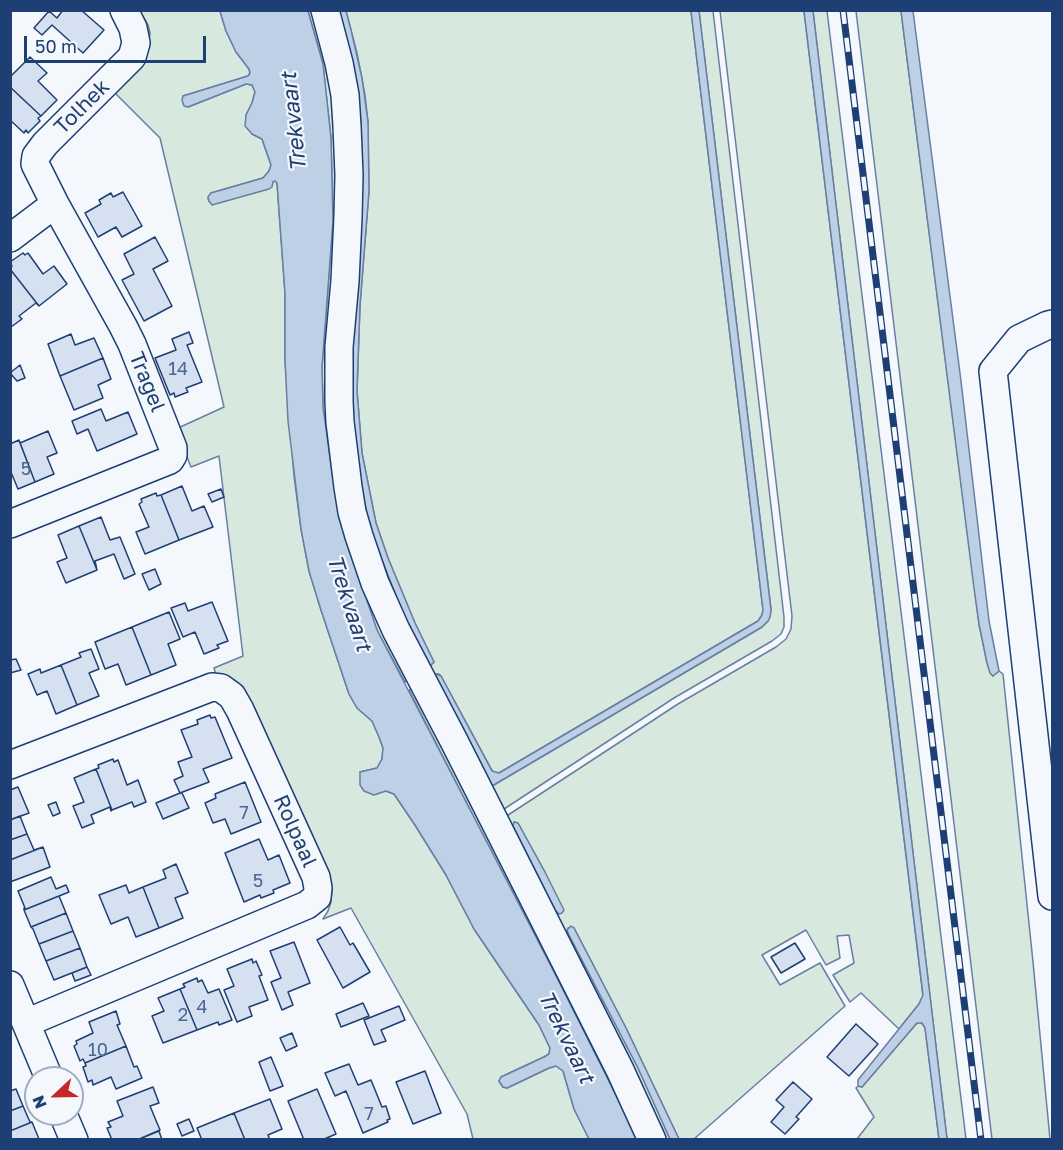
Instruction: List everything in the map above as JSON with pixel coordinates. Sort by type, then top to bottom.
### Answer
[{"type":"street","name":"Tolhek","points":[[55,204],[36,164],[36,156],[45,144],[132,57],[136,43],[133,28],[124,10]]},
{"type":"street","points":[[325,10],[339,63],[348,126],[348,217],[339,347],[339,401],[352,512],[375,583],[396,630],[620,1070],[652,1140]]},
{"type":"street","points":[[10,238],[55,204]]},
{"type":"street","name":"Tragel","points":[[10,524],[170,460],[173,455],[173,448],[132,344],[55,204]]},
{"type":"street","points":[[1053,324],[1019,339],[993,371],[1053,896]]},
{"type":"street","name":"Rolpaal","points":[[10,765],[212,687],[221,688],[232,696],[240,710],[316,877],[318,888],[316,897],[307,905],[26,1023]]},
{"type":"street","points":[[10,986],[44,1066]]},
{"type":"street","points":[[68,1126],[74,1140]]},
{"type":"shaded area","points":[[135,11],[220,11],[236,52],[249,69],[248,76],[183,96],[188,107],[246,84],[252,85],[255,92],[246,115],[252,134],[262,139],[271,165],[269,171],[263,178],[211,193],[208,198],[209,201],[275,181],[277,183],[285,293],[285,360],[294,476],[301,529],[309,571],[349,694],[357,708],[372,721],[383,748],[382,759],[377,768],[360,772],[386,791],[394,794],[446,875],[474,929],[539,1025],[550,1048],[549,1054],[501,1077],[499,1081],[503,1087],[507,1088],[556,1066],[563,1071],[574,1109],[589,1139],[473,1139],[467,1114],[351,908],[323,919],[331,902],[332,888],[238,683],[230,678],[216,675],[214,668],[243,656],[219,456],[191,467],[176,429],[224,407],[160,138],[110,88],[148,48],[150,33],[148,25],[144,18]]},
{"type":"shaded area","points":[[308,11],[320,11],[339,96],[334,401],[414,677],[405,682],[377,630],[362,588],[347,542],[332,472],[323,407],[322,367],[333,221],[331,138],[323,65]]},
{"type":"shaded area","points":[[331,11],[339,11],[355,77],[361,123],[361,227],[351,360],[356,457],[369,525],[376,547],[408,626],[426,663],[430,666],[434,662],[415,623],[376,523],[362,453],[357,391],[360,305],[369,191],[368,122],[357,53],[346,11],[691,11],[762,615],[758,621],[499,773],[493,772],[441,676],[436,674],[435,679],[492,786],[762,627],[770,617],[771,609],[699,11],[713,11],[784,627],[781,634],[772,641],[674,698],[501,811],[494,807],[400,628],[372,559],[358,511],[346,421],[344,371],[354,218],[353,126],[344,62]]},
{"type":"shaded area","points":[[720,11],[804,11],[923,996],[899,1029],[861,993],[850,1002],[833,975],[854,963],[849,935],[837,936],[840,958],[826,965],[806,930],[762,955],[780,985],[820,963],[845,1006],[694,1139],[679,1139],[626,1028],[574,928],[568,928],[567,931],[638,1068],[670,1139],[660,1139],[502,819],[678,704],[776,647],[786,639],[791,629],[792,616]],"holes":[[[514,822],[518,823],[546,874],[556,910],[513,826]]]},
{"type":"shaded area","points":[[813,11],[827,11],[966,1139],[947,1139]]},
{"type":"shaded area","points":[[856,11],[901,11],[979,624],[990,672],[993,676],[999,671],[1003,674],[1050,1139],[992,1139]]},
{"type":"shaded area","points":[[420,688],[450,743],[635,1132],[409,690]]},
{"type":"shaded area","points":[[919,1022],[925,1028],[939,1139],[857,1139],[874,1117],[856,1088],[862,1087]]},
{"type":"water","name":"Trekvaart","points":[[220,11],[308,11],[323,64],[331,138],[333,221],[322,367],[323,407],[332,472],[347,542],[377,630],[638,1139],[589,1139],[574,1109],[563,1071],[556,1066],[507,1088],[503,1087],[499,1081],[501,1077],[544,1057],[549,1054],[550,1048],[539,1025],[474,929],[446,875],[394,794],[386,791],[374,795],[364,791],[360,785],[360,772],[377,768],[382,759],[383,748],[372,721],[357,708],[349,694],[309,571],[301,529],[288,421],[285,293],[277,183],[273,182],[269,189],[212,205],[208,197],[211,193],[263,178],[269,171],[271,165],[262,139],[252,134],[245,126],[246,115],[255,92],[252,85],[246,84],[188,107],[184,106],[182,100],[183,96],[248,76],[250,73],[236,52]]},
{"type":"water","points":[[339,11],[346,11],[351,30],[362,78],[368,122],[369,191],[360,305],[357,391],[362,453],[376,523],[415,623],[434,662],[430,666],[408,626],[369,525],[356,457],[351,360],[362,191],[361,123],[355,77]]},
{"type":"water","points":[[691,11],[699,11],[771,610],[770,617],[762,627],[492,786],[434,678],[436,674],[441,676],[492,771],[499,773],[758,621],[762,615]]},
{"type":"water","points":[[804,11],[813,11],[947,1139],[939,1139],[925,1028],[922,1023],[917,1023],[862,1087],[858,1086],[858,1080],[919,1004],[923,995]]},
{"type":"water","points":[[901,11],[913,11],[961,381],[989,621],[999,671],[993,676],[987,663],[974,588]]},
{"type":"water","points":[[514,822],[518,823],[546,874],[564,910],[562,913],[559,914],[555,910],[513,826]]},
{"type":"water","points":[[571,926],[626,1028],[679,1139],[670,1139],[638,1068],[569,935],[567,930]]},
{"type":"building","points":[[63,10],[81,10],[104,30],[83,53],[52,25],[42,35],[34,28],[49,11],[57,18]]},
{"type":"building","points":[[30,57],[47,73],[38,81],[57,100],[41,116],[10,87],[10,77]]},
{"type":"building","points":[[10,87],[41,116],[38,118],[40,121],[28,133],[26,130],[24,133],[10,120]]},
{"type":"building","points":[[123,192],[142,226],[122,237],[116,227],[98,237],[85,213],[101,204],[99,200],[111,193],[113,197]]},
{"type":"building","points":[[155,237],[168,261],[153,269],[172,306],[144,321],[122,280],[134,274],[124,254]]},
{"type":"building","points":[[23,253],[25,255],[28,253],[43,274],[54,266],[67,284],[39,306],[10,269],[12,266],[10,262]]},
{"type":"building","points":[[10,269],[39,306],[36,303],[19,316],[22,319],[11,327]]},
{"type":"building","points":[[189,332],[193,343],[187,345],[202,382],[186,388],[188,392],[175,397],[174,393],[170,395],[155,358],[176,350],[172,339]]},
{"type":"building","points":[[71,334],[75,345],[94,338],[103,358],[60,376],[48,344]]},
{"type":"building","points":[[103,358],[111,379],[98,385],[103,398],[74,410],[60,376]]},
{"type":"building","points":[[20,365],[25,378],[17,381],[10,373]]},
{"type":"building","points":[[101,409],[106,421],[128,412],[137,434],[97,451],[88,429],[77,434],[72,421]]},
{"type":"building","points":[[48,431],[57,453],[47,457],[54,474],[35,482],[20,443]]},
{"type":"building","points":[[19,440],[35,482],[18,489],[10,470],[10,444]]},
{"type":"building","points":[[182,486],[192,511],[204,506],[213,527],[179,540],[161,495]]},
{"type":"building","points":[[221,489],[224,497],[212,502],[208,494]]},
{"type":"building","points":[[156,493],[157,496],[161,495],[179,540],[145,554],[136,532],[149,527],[139,504],[142,502],[141,499]]},
{"type":"building","points":[[101,517],[110,540],[120,537],[135,574],[124,579],[114,554],[95,561],[97,570],[79,526]]},
{"type":"building","points":[[79,526],[97,570],[66,583],[57,562],[67,558],[58,535]]},
{"type":"building","points":[[155,569],[161,584],[149,590],[142,574]]},
{"type":"building","points":[[212,602],[228,641],[217,645],[219,648],[204,654],[195,632],[183,637],[171,608],[185,603],[188,611]]},
{"type":"building","points":[[169,612],[180,639],[168,644],[176,665],[151,675],[132,627]]},
{"type":"building","points":[[132,627],[151,675],[126,685],[118,664],[105,669],[95,642]]},
{"type":"building","points":[[91,649],[99,669],[89,673],[99,696],[77,705],[61,665],[81,657],[79,653]]},
{"type":"building","points":[[16,659],[21,670],[10,673],[10,660]]},
{"type":"building","points":[[61,665],[77,705],[56,714],[47,691],[37,695],[28,674],[40,669],[41,673]]},
{"type":"building","points":[[210,715],[211,718],[215,717],[232,758],[203,769],[209,782],[180,793],[174,780],[183,776],[178,762],[192,757],[181,730],[198,724],[197,720]]},
{"type":"building","points":[[113,759],[114,762],[118,760],[127,785],[138,780],[146,802],[134,807],[132,802],[112,810],[96,769],[99,768],[98,765]]},
{"type":"building","points":[[96,769],[112,810],[110,807],[91,815],[94,823],[82,828],[73,806],[84,802],[74,778]]},
{"type":"building","points":[[245,782],[261,822],[231,834],[225,819],[213,823],[205,803],[216,798],[215,794]]},
{"type":"building","points":[[18,787],[29,813],[10,820],[10,790]]},
{"type":"building","points":[[180,793],[189,808],[163,819],[156,803]]},
{"type":"building","points":[[56,802],[60,813],[53,816],[48,805]]},
{"type":"building","points":[[20,816],[27,834],[10,840],[10,820]]},
{"type":"building","points":[[27,834],[34,850],[43,847],[10,860],[10,840]]},
{"type":"building","points":[[259,839],[268,860],[279,855],[290,883],[273,890],[274,893],[261,898],[260,895],[244,902],[225,853]]},
{"type":"building","points":[[43,847],[50,867],[10,882],[10,860]]},
{"type":"building","points":[[176,864],[188,893],[175,898],[183,918],[159,928],[143,887],[166,878],[163,870]]},
{"type":"building","points":[[51,877],[56,889],[66,885],[69,892],[24,910],[18,891]]},
{"type":"building","points":[[126,885],[129,893],[143,887],[159,928],[136,937],[128,917],[111,924],[99,895]]},
{"type":"building","points":[[59,896],[66,913],[31,927],[24,910]]},
{"type":"building","points":[[66,913],[73,931],[39,944],[31,927]]},
{"type":"building","points":[[340,927],[350,945],[353,943],[370,972],[343,988],[317,940]]},
{"type":"building","points":[[73,931],[80,948],[46,961],[39,944]]},
{"type":"building","points":[[294,942],[310,983],[288,992],[293,1005],[282,1010],[271,982],[281,978],[270,951]]},
{"type":"building","points":[[795,943],[805,959],[781,973],[771,957]]},
{"type":"building","points":[[80,948],[87,967],[54,980],[46,961]]},
{"type":"building","points":[[252,959],[253,963],[256,961],[262,975],[259,976],[268,1000],[249,1007],[252,1016],[237,1022],[224,990],[234,986],[227,969]]},
{"type":"building","points":[[87,967],[91,975],[75,981],[72,973]]},
{"type":"building","points":[[197,978],[198,982],[202,980],[208,993],[219,989],[232,1020],[219,1025],[218,1022],[197,1030],[180,989],[185,987],[183,984]]},
{"type":"building","points":[[180,989],[197,1030],[163,1043],[152,1016],[164,1011],[158,998]]},
{"type":"building","points":[[363,1003],[369,1016],[341,1027],[336,1014]]},
{"type":"building","points":[[399,1006],[405,1020],[381,1030],[386,1041],[374,1045],[364,1020]]},
{"type":"building","points":[[116,1011],[120,1024],[117,1025],[126,1046],[85,1063],[83,1059],[80,1061],[74,1046],[77,1044],[76,1041],[93,1033],[89,1022]]},
{"type":"building","points":[[856,1024],[878,1044],[849,1076],[827,1057]]},
{"type":"building","points":[[292,1033],[297,1046],[286,1051],[280,1038]]},
{"type":"building","points":[[126,1046],[134,1067],[137,1066],[142,1078],[116,1089],[111,1077],[93,1085],[92,1080],[88,1082],[84,1070],[85,1063]]},
{"type":"building","points":[[271,1057],[283,1086],[270,1091],[259,1062]]},
{"type":"building","points":[[349,1064],[358,1085],[371,1080],[382,1107],[386,1106],[390,1119],[363,1133],[346,1091],[335,1096],[325,1073]]},
{"type":"building","points":[[425,1071],[441,1113],[413,1124],[396,1082]]},
{"type":"building","points":[[793,1082],[812,1099],[796,1117],[799,1119],[785,1134],[771,1122],[784,1107],[776,1100]]},
{"type":"building","points":[[153,1087],[159,1103],[150,1106],[160,1130],[137,1140],[112,1140],[107,1128],[111,1127],[108,1122],[123,1116],[117,1101]]},
{"type":"building","points":[[16,1089],[23,1106],[10,1111],[10,1091]]},
{"type":"building","points":[[317,1089],[336,1134],[322,1140],[304,1140],[288,1101]]},
{"type":"building","points":[[270,1099],[282,1129],[268,1135],[270,1140],[245,1140],[234,1113]]},
{"type":"building","points":[[23,1106],[24,1108],[24,1125],[10,1131],[10,1111]]},
{"type":"building","points":[[234,1113],[245,1140],[202,1140],[197,1128]]},
{"type":"building","points":[[189,1119],[194,1131],[182,1136],[177,1124]]},
{"type":"building","points":[[24,1125],[34,1126],[39,1139],[10,1140],[10,1131]]},
{"type":"building","points":[[159,1131],[162,1140],[137,1140]]},
{"type":"railway","points":[[843,10],[981,1140]]}]
